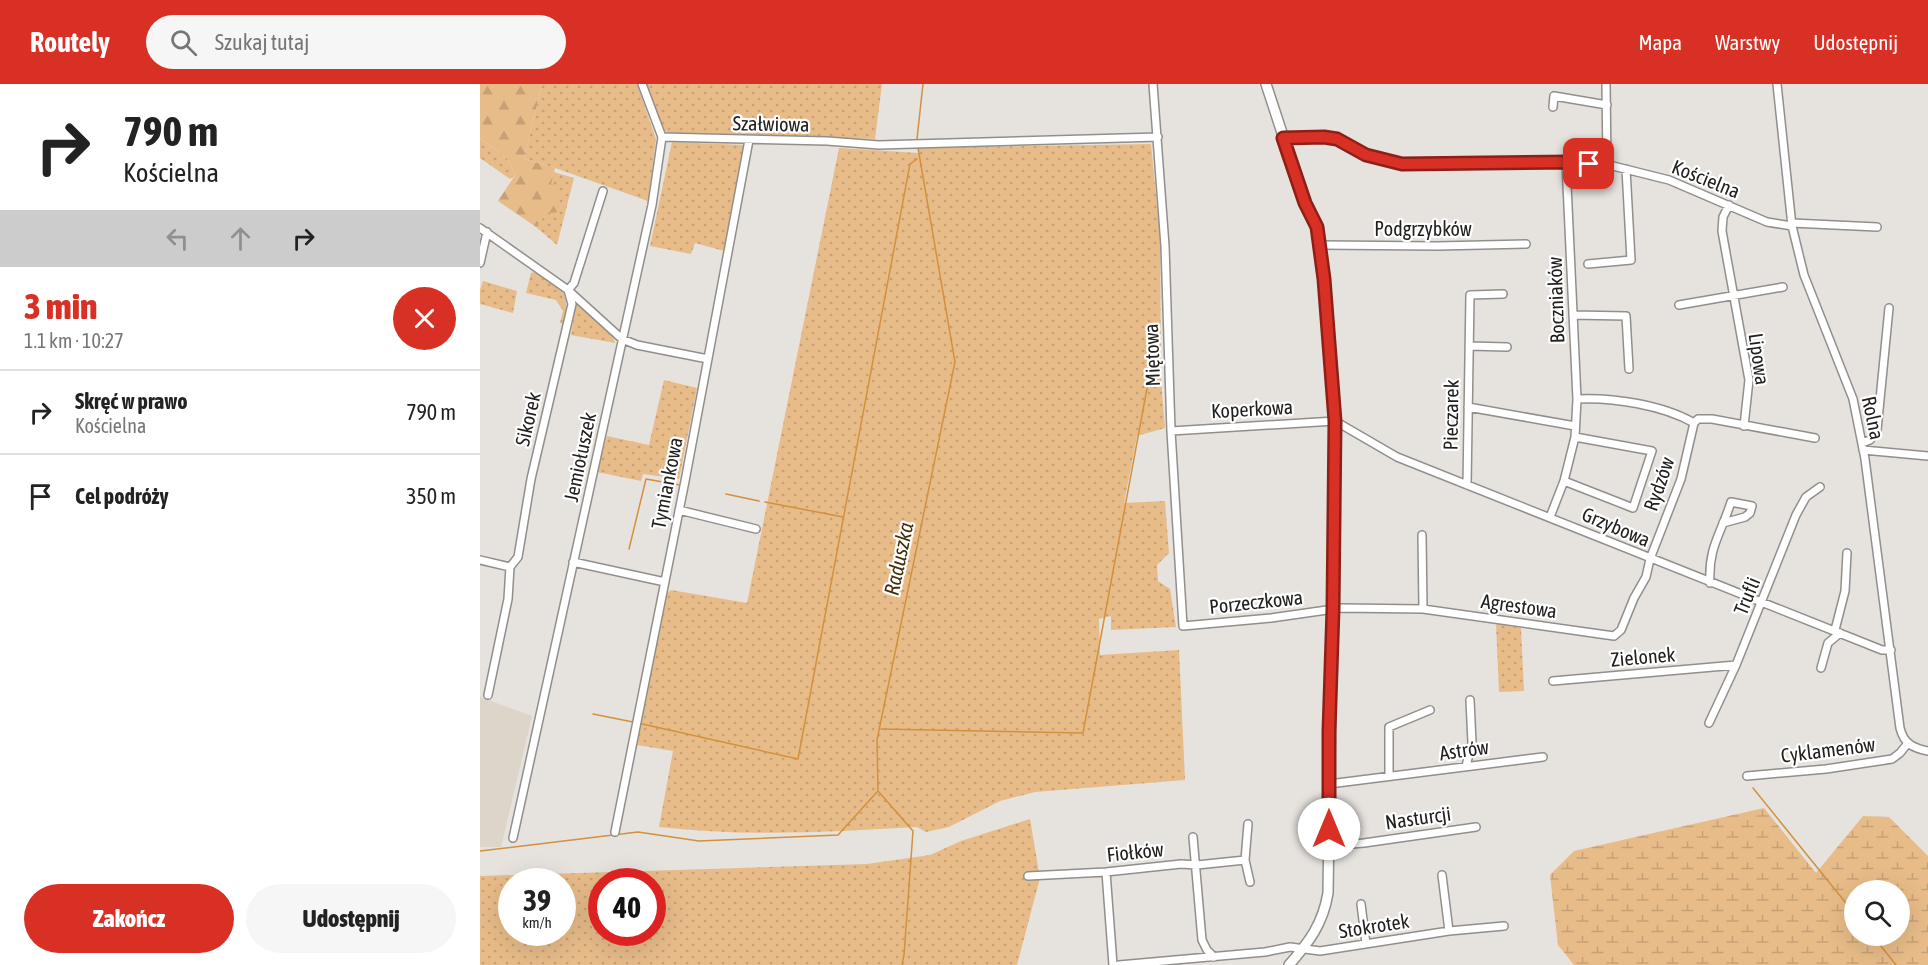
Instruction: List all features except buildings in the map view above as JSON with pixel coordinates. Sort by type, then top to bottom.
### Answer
[{"type":"street","name":"Jemiołuszek","points":[[513,838],[652,205],[662,137],[642,84]]},
{"type":"street","name":"Miętowa","points":[[1153,84],[1167,284],[1171,431],[1183,626]]},
{"type":"street","points":[[1266,84],[1305,203],[1317,227],[1335,421],[1329,720],[1330,813],[1326,908],[1321,922],[1303,949],[1288,965]]},
{"type":"street","points":[[1606,84],[1607,166]]},
{"type":"street","name":"Rolna","points":[[1777,84],[1792,224],[1804,274],[1853,399],[1863,446],[1900,728],[1908,743]]},
{"type":"street","points":[[1554,107],[1554,96],[1606,105]]},
{"type":"street","name":"Szałwiowa","points":[[662,137],[827,141],[879,145],[1158,136]]},
{"type":"street","name":"Kościelna","points":[[1283,138],[1337,139],[1366,155],[1402,164],[1566,163],[1607,166],[1669,180],[1767,222],[1877,227]]},
{"type":"street","name":"Tymiankowa","points":[[615,832],[749,140]]},
{"type":"street","name":"Boczniaków","points":[[1550,517],[1564,481],[1575,437],[1576,399],[1566,163]]},
{"type":"street","points":[[1588,264],[1631,260],[1626,169]]},
{"type":"street","points":[[568,290],[574,283],[603,191]]},
{"type":"street","name":"Lipowa","points":[[1729,205],[1723,217],[1722,231],[1749,380],[1744,426]]},
{"type":"street","points":[[480,228],[568,290],[622,339],[636,345],[708,359]]},
{"type":"street","points":[[480,263],[487,232]]},
{"type":"street","name":"Podgrzybków","points":[[1320,245],[1526,244]]},
{"type":"street","points":[[1679,305],[1784,287]]},
{"type":"street","name":"Sikorek","points":[[510,567],[518,556],[531,479],[572,304],[568,290]]},
{"type":"street","name":"Pieczarek","points":[[1467,485],[1470,295],[1503,294]]},
{"type":"street","points":[[1863,446],[1877,430],[1889,308]]},
{"type":"street","points":[[1573,315],[1626,316],[1629,369]]},
{"type":"street","points":[[1469,346],[1507,347]]},
{"type":"street","points":[[1576,399],[1602,398],[1676,414],[1696,421],[1712,419],[1815,438]]},
{"type":"street","points":[[1468,407],[1575,426]]},
{"type":"street","name":"Koperkowa","points":[[1171,431],[1335,421]]},
{"type":"street","name":"Grzybowa","points":[[1335,421],[1397,457],[1710,583],[1882,650],[1891,650]]},
{"type":"street","name":"Rydzów","points":[[1650,559],[1681,479],[1696,421]]},
{"type":"street","points":[[1564,481],[1633,508],[1652,451],[1575,437]]},
{"type":"street","points":[[1863,446],[1928,456]]},
{"type":"street","name":"Trufli","points":[[1709,723],[1736,665],[1801,506],[1806,497],[1820,487]]},
{"type":"street","points":[[679,510],[756,529]]},
{"type":"street","points":[[1710,583],[1709,565],[1712,548],[1723,523]]},
{"type":"street","points":[[1422,535],[1423,609]]},
{"type":"street","points":[[1828,643],[1837,632],[1845,591],[1847,553]]},
{"type":"street","name":"Agrestowa","points":[[1333,609],[1423,609],[1614,636],[1622,630],[1634,598],[1646,577],[1650,559]]},
{"type":"street","points":[[480,560],[510,567],[508,599],[488,695]]},
{"type":"street","points":[[573,562],[665,582]]},
{"type":"street","name":"Porzeczkowa","points":[[1183,626],[1271,618],[1333,609]]},
{"type":"street","points":[[1821,668],[1828,643],[1824,626]]},
{"type":"street","name":"Zielonek","points":[[1553,681],[1736,665]]},
{"type":"street","points":[[1466,766],[1472,743],[1470,700]]},
{"type":"street","points":[[1389,776],[1389,727],[1430,710]]},
{"type":"street","points":[[1908,743],[1928,751]]},
{"type":"street","name":"Cyklamenów","points":[[1747,776],[1826,769],[1892,759],[1908,743]]},
{"type":"street","name":"Astrów","points":[[1329,784],[1543,757]]},
{"type":"street","points":[[1248,824],[1245,860],[1250,882]]},
{"type":"street","name":"Nasturcji","points":[[1329,846],[1476,826]]},
{"type":"street","points":[[1193,837],[1202,940],[1214,957]]},
{"type":"street","name":"Fiołków","points":[[1028,876],[1245,860]]},
{"type":"street","points":[[1106,872],[1113,965]]},
{"type":"street","points":[[1442,875],[1449,932]]},
{"type":"street","points":[[1361,904],[1366,944]]},
{"type":"street","name":"Stokrotek","points":[[1119,965],[1265,952],[1290,947],[1320,951],[1504,926]]},
{"type":"shaded area","points":[[480,697],[532,716],[501,847],[480,847]]},
{"type":"green space","points":[[480,84],[542,84],[524,159],[555,168],[551,184],[557,185],[562,212],[547,213],[536,227],[498,201],[515,175],[507,158],[480,138]]},
{"type":"green space","points":[[542,84],[637,84],[656,139],[648,201],[524,159]]},
{"type":"green space","points":[[645,84],[882,84],[875,139],[671,135],[660,127]]},
{"type":"green space","points":[[480,138],[507,158],[515,175],[510,179],[480,158]]},
{"type":"green space","points":[[672,142],[744,145],[724,251],[695,243],[691,254],[650,246]]},
{"type":"green space","points":[[1151,144],[1160,236],[1161,380],[1165,428],[1137,436],[1124,503],[1165,501],[1169,553],[1157,565],[1158,581],[1170,589],[1176,627],[1111,630],[1111,616],[1099,619],[1100,655],[1179,650],[1185,780],[1035,792],[1000,801],[949,827],[926,832],[917,827],[756,833],[659,827],[673,751],[637,745],[666,594],[671,590],[747,603],[839,148],[919,153],[919,148]]},
{"type":"green space","points":[[554,172],[574,178],[557,245],[536,227]]},
{"type":"green space","points":[[534,272],[558,287],[565,297],[564,324],[560,323],[563,311],[556,300],[526,293],[531,273]]},
{"type":"green space","points":[[483,281],[517,291],[513,313],[480,304],[480,290]]},
{"type":"green space","points":[[576,304],[599,321],[610,333],[615,343],[571,335]]},
{"type":"green space","points":[[664,380],[697,388],[679,479],[643,474],[641,481],[597,472],[607,436],[649,445]]},
{"type":"green space","points":[[1496,624],[1521,628],[1524,691],[1499,692]]},
{"type":"green space","points":[[1764,808],[1816,873],[1863,816],[1889,817],[1928,856],[1928,965],[1574,965],[1558,945],[1550,875],[1574,851]]},
{"type":"green space","points":[[1030,819],[1040,878],[1017,965],[480,965],[480,876],[498,875],[498,946],[576,946],[576,873],[588,873],[588,946],[666,946],[666,870],[867,864],[930,855],[961,841]]},
{"type":"waterway","name":"Raduszka","points":[[917,139],[923,84]]},
{"type":"waterway","name":"Raduszka","points":[[902,965],[913,831],[878,791],[877,740],[955,362],[918,148]]},
{"type":"waterway","points":[[638,723],[798,759],[910,164],[917,159]]},
{"type":"waterway","points":[[881,729],[1083,733],[1151,367]]},
{"type":"waterway","points":[[629,549],[646,479],[680,485]]},
{"type":"waterway","points":[[726,494],[759,501]]},
{"type":"waterway","points":[[765,502],[843,517]]},
{"type":"waterway","points":[[593,714],[633,722]]},
{"type":"waterway","points":[[1753,788],[1844,901]]},
{"type":"waterway","points":[[480,851],[638,832],[699,841],[838,835],[877,792]]},
{"type":"waterway","points":[[1881,946],[1896,965]]},
{"type":"route","points":[[1329,829],[1335,421],[1323,264],[1317,227],[1305,203],[1283,138],[1337,139],[1366,155],[1402,164],[1571,162],[1589,164]]}]
